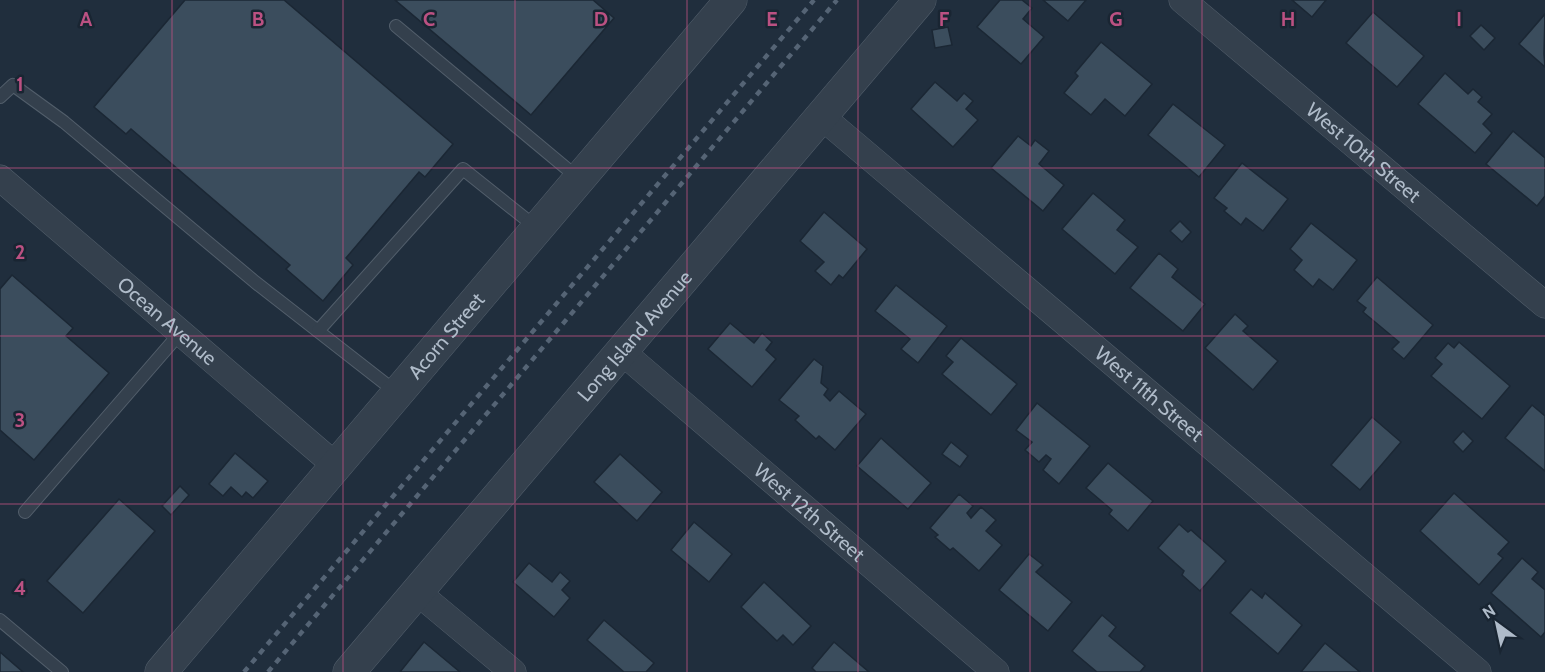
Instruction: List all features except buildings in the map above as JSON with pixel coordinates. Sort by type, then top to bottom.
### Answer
[{"type":"street","name":"Acorn Street","points":[[161,672],[731,0]]},
{"type":"street","name":"Long Island Avenue","points":[[349,672],[920,0]]},
{"type":"street","name":"West 10th Street","points":[[1182,0],[1545,305]]},
{"type":"street","name":"West 11th Street","points":[[821,116],[1478,672]]},
{"type":"street","name":"Ocean Avenue","points":[[0,178],[335,465]]},
{"type":"street","name":"West 12th Street","points":[[621,351],[996,672]]},
{"type":"street","points":[[417,592],[513,672]]},
{"type":"lane","points":[[396,26],[579,179]]},
{"type":"lane","points":[[0,97],[13,85],[64,122],[396,393]]},
{"type":"lane","points":[[318,331],[463,169],[537,228]]},
{"type":"lane","points":[[25,512],[181,332]]},
{"type":"lane","points":[[0,620],[62,672]]},
{"type":"railway","points":[[244,672],[814,0]]},
{"type":"railway","points":[[268,672],[837,0]]}]
